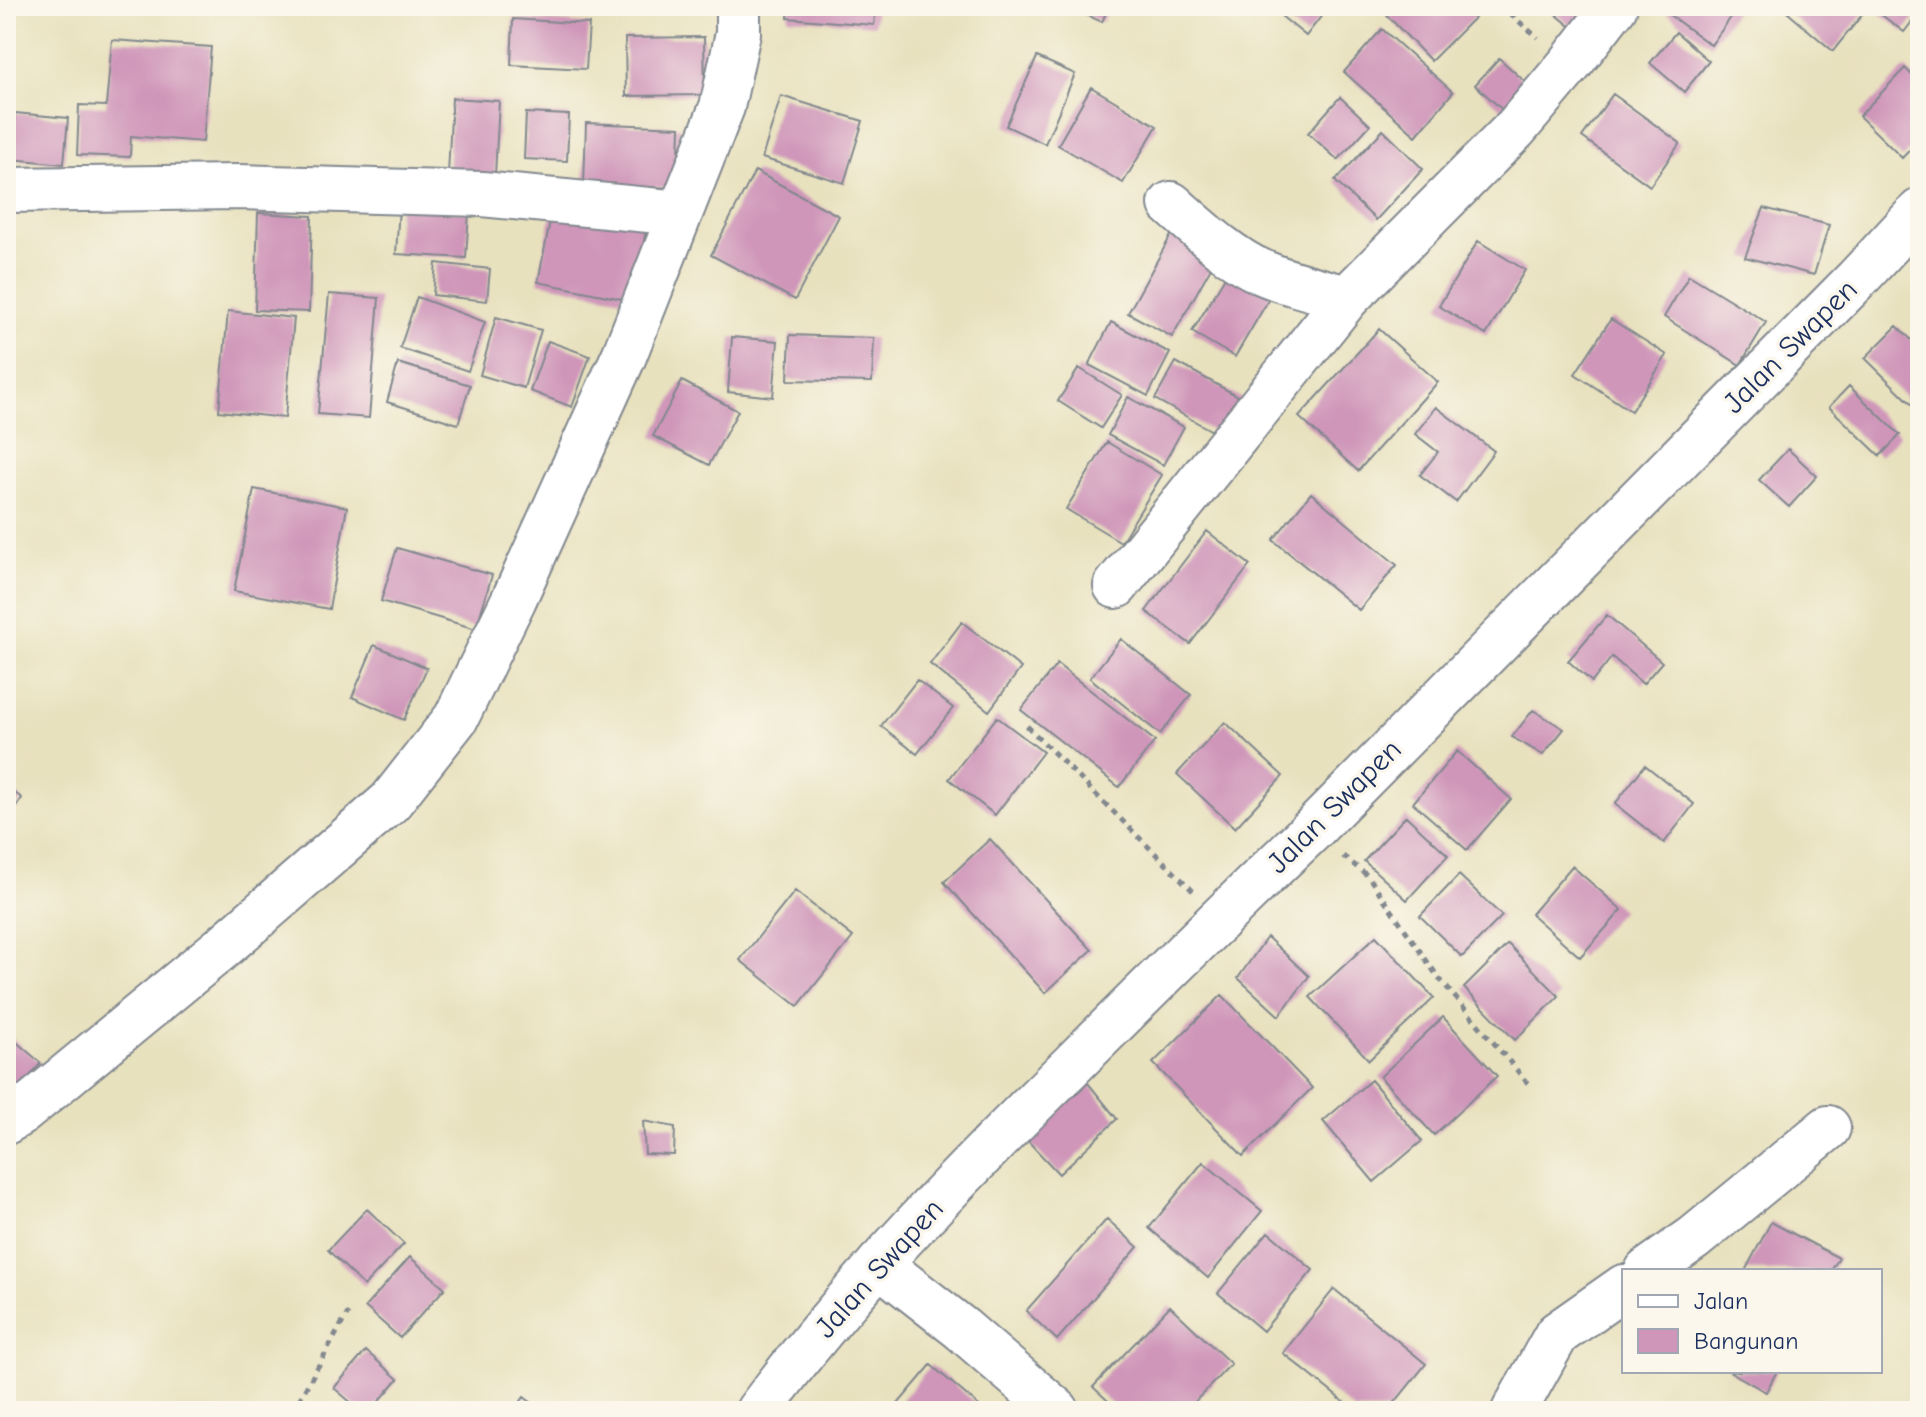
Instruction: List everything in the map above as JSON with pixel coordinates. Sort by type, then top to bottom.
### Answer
[{"type":"street","points":[[6,1122],[21,1113],[224,946],[390,802],[456,718],[514,599],[624,356],[722,107],[738,33],[738,6]]},
{"type":"street","points":[[1116,586],[1347,298],[1515,129],[1615,6]]},
{"type":"street","points":[[6,190],[239,187],[482,194],[680,213]]},
{"type":"street","points":[[1171,204],[1246,265],[1347,298]]},
{"type":"street","name":"Jalan Swapen","points":[[758,1411],[879,1264],[999,1137],[1311,831],[1835,301],[1920,211]]},
{"type":"street","points":[[1650,1269],[1694,1238],[1828,1128]]},
{"type":"street","points":[[879,1264],[962,1329],[1057,1411]]},
{"type":"street","points":[[1514,1411],[1557,1334],[1622,1288]]},
{"type":"path","points":[[1501,6],[1570,64]]},
{"type":"path","points":[[1027,726],[1220,918]]},
{"type":"path","points":[[1311,831],[1368,876],[1438,977],[1531,1087]]},
{"type":"path","points":[[293,1411],[348,1313]]},
{"type":"building","points":[[789,6],[876,6],[874,25],[788,18]]},
{"type":"building","points":[[1075,6],[1109,6],[1102,22],[1073,9]]},
{"type":"building","points":[[1278,6],[1329,6],[1306,36],[1275,11]]},
{"type":"building","points":[[1378,6],[1468,6],[1477,15],[1431,61]]},
{"type":"building","points":[[1546,6],[1604,6],[1581,35]]},
{"type":"building","points":[[1657,6],[1739,6],[1711,45]]},
{"type":"building","points":[[1795,6],[1860,6],[1866,10],[1833,51],[1788,13]]},
{"type":"building","points":[[1870,6],[1920,6],[1920,11],[1904,32]]},
{"type":"building","points":[[513,19],[589,24],[586,69],[511,65]]},
{"type":"building","points":[[1382,29],[1453,92],[1416,136],[1344,72]]},
{"type":"building","points":[[1676,32],[1709,61],[1684,92],[1650,63]]},
{"type":"building","points":[[704,37],[705,95],[626,96],[625,38]]},
{"type":"building","points":[[112,40],[211,47],[203,142],[131,136],[130,157],[77,155],[79,105],[106,106]]},
{"type":"building","points":[[1037,57],[1075,74],[1045,144],[1006,126]]},
{"type":"building","points":[[1499,58],[1534,90],[1507,114],[1475,85]]},
{"type":"building","points":[[1905,68],[1920,83],[1920,139],[1902,158],[1859,116]]},
{"type":"building","points":[[1091,87],[1157,126],[1123,183],[1058,145]]},
{"type":"building","points":[[1613,94],[1680,143],[1650,186],[1582,137]]},
{"type":"building","points":[[781,96],[863,121],[844,183],[762,158]]},
{"type":"building","points":[[1340,97],[1370,125],[1338,160],[1308,133]]},
{"type":"building","points":[[452,98],[499,101],[495,176],[448,174]]},
{"type":"building","points":[[6,104],[13,105],[8,142],[6,142]]},
{"type":"building","points":[[15,113],[68,118],[64,164],[11,159]]},
{"type":"building","points":[[526,113],[569,115],[567,161],[524,159]]},
{"type":"building","points":[[586,123],[680,127],[678,188],[584,185]]},
{"type":"building","points":[[1383,130],[1423,169],[1376,220],[1335,181]]},
{"type":"building","points":[[755,171],[839,216],[795,300],[711,255]]},
{"type":"building","points":[[553,206],[647,225],[632,301],[538,282]]},
{"type":"building","points":[[399,207],[469,212],[466,258],[396,254]]},
{"type":"building","points":[[1764,208],[1829,225],[1814,275],[1745,257]]},
{"type":"building","points":[[258,213],[312,216],[309,312],[255,310]]},
{"type":"building","points":[[1174,230],[1218,255],[1172,337],[1128,313]]},
{"type":"building","points":[[1478,241],[1525,270],[1486,335],[1439,306]]},
{"type":"building","points":[[436,263],[490,269],[487,301],[433,295]]},
{"type":"building","points":[[1231,267],[1273,292],[1235,357],[1192,332]]},
{"type":"building","points":[[1689,275],[1766,322],[1740,365],[1664,317]]},
{"type":"building","points":[[329,294],[379,298],[369,418],[318,414]]},
{"type":"building","points":[[417,297],[485,322],[468,371],[400,348]]},
{"type":"building","points":[[228,311],[294,318],[285,418],[219,411]]},
{"type":"building","points":[[496,317],[541,330],[524,388],[480,375]]},
{"type":"building","points":[[1611,319],[1667,355],[1631,411],[1575,374]]},
{"type":"building","points":[[1111,322],[1170,353],[1148,396],[1089,365]]},
{"type":"building","points":[[1897,326],[1920,348],[1920,412],[1865,358]]},
{"type":"building","points":[[1379,329],[1438,382],[1358,471],[1299,417]]},
{"type":"building","points":[[790,335],[874,338],[872,382],[788,380]]},
{"type":"building","points":[[732,337],[778,341],[773,397],[728,392]]},
{"type":"building","points":[[548,341],[590,356],[572,407],[530,391]]},
{"type":"building","points":[[1176,362],[1243,399],[1223,437],[1155,399]]},
{"type":"building","points":[[398,363],[470,385],[458,424],[387,402]]},
{"type":"building","points":[[1079,368],[1122,395],[1101,428],[1058,401]]},
{"type":"building","points":[[682,381],[738,411],[709,465],[653,436]]},
{"type":"building","points":[[1849,386],[1900,435],[1880,456],[1829,407]]},
{"type":"building","points":[[1128,397],[1184,427],[1163,465],[1108,435]]},
{"type":"building","points":[[1436,407],[1494,451],[1456,502],[1420,475],[1438,452],[1415,434]]},
{"type":"building","points":[[1107,442],[1162,475],[1121,542],[1066,509]]},
{"type":"building","points":[[1788,449],[1817,476],[1789,507],[1759,480]]},
{"type":"building","points":[[254,489],[347,507],[329,609],[234,591]]},
{"type":"building","points":[[1311,493],[1397,565],[1359,610],[1273,540]]},
{"type":"building","points":[[1207,531],[1250,565],[1190,644],[1146,611]]},
{"type":"building","points":[[397,548],[492,575],[476,629],[381,601]]},
{"type":"building","points":[[1607,615],[1662,662],[1643,684],[1612,657],[1592,682],[1568,661]]},
{"type":"building","points":[[962,622],[1021,668],[989,711],[930,664]]},
{"type":"building","points":[[1121,639],[1191,695],[1160,734],[1090,678]]},
{"type":"building","points":[[374,645],[427,668],[404,720],[352,697]]},
{"type":"building","points":[[1057,664],[1155,741],[1119,787],[1021,710]]},
{"type":"building","points":[[917,680],[953,708],[917,754],[881,726]]},
{"type":"building","points":[[1533,710],[1564,729],[1543,755],[1512,737]]},
{"type":"building","points":[[997,717],[1043,752],[995,815],[949,779]]},
{"type":"building","points":[[1225,722],[1283,776],[1235,828],[1177,774]]},
{"type":"building","points":[[1457,751],[1511,799],[1467,850],[1413,803]]},
{"type":"building","points":[[1645,765],[1694,804],[1664,843],[1615,804]]},
{"type":"building","points":[[6,787],[22,798],[6,822]]},
{"type":"building","points":[[1406,816],[1448,855],[1407,900],[1364,861]]},
{"type":"building","points":[[990,839],[1092,950],[1045,993],[944,882]]},
{"type":"building","points":[[1572,866],[1622,910],[1580,957],[1531,914]]},
{"type":"building","points":[[1459,875],[1502,916],[1462,957],[1420,916]]},
{"type":"building","points":[[795,891],[853,937],[798,1006],[740,960]]},
{"type":"building","points":[[1376,936],[1434,998],[1369,1060],[1310,997]]},
{"type":"building","points":[[1267,937],[1309,976],[1279,1016],[1238,978]]},
{"type":"building","points":[[1508,944],[1559,996],[1515,1040],[1464,988]]},
{"type":"building","points":[[1222,995],[1312,1088],[1243,1156],[1153,1063]]},
{"type":"building","points":[[1443,1017],[1497,1076],[1434,1135],[1380,1077]]},
{"type":"building","points":[[6,1033],[41,1063],[10,1100],[6,1097]]},
{"type":"building","points":[[1371,1080],[1422,1141],[1374,1182],[1323,1121]]},
{"type":"building","points":[[1088,1083],[1117,1119],[1059,1174],[1026,1139]]},
{"type":"building","points":[[643,1121],[675,1127],[674,1155],[645,1154]]},
{"type":"building","points":[[1203,1162],[1262,1211],[1208,1278],[1149,1228]]},
{"type":"building","points":[[367,1209],[404,1244],[364,1286],[328,1250]]},
{"type":"building","points":[[1107,1219],[1138,1247],[1057,1340],[1026,1311]]},
{"type":"building","points":[[1771,1222],[1839,1258],[1832,1269],[1746,1269]]},
{"type":"building","points":[[1268,1232],[1313,1270],[1263,1331],[1218,1293]]},
{"type":"building","points":[[410,1257],[445,1288],[400,1338],[365,1307]]},
{"type":"building","points":[[1334,1289],[1426,1364],[1388,1411],[1355,1411],[1283,1353]]},
{"type":"building","points":[[1170,1306],[1231,1364],[1186,1411],[1119,1411],[1093,1387]]},
{"type":"building","points":[[366,1351],[398,1379],[371,1411],[361,1411],[334,1388]]},
{"type":"building","points":[[931,1365],[985,1411],[892,1411]]},
{"type":"building","points":[[1733,1373],[1776,1373],[1766,1392]]},
{"type":"building","points":[[524,1397],[543,1411],[514,1411]]}]
